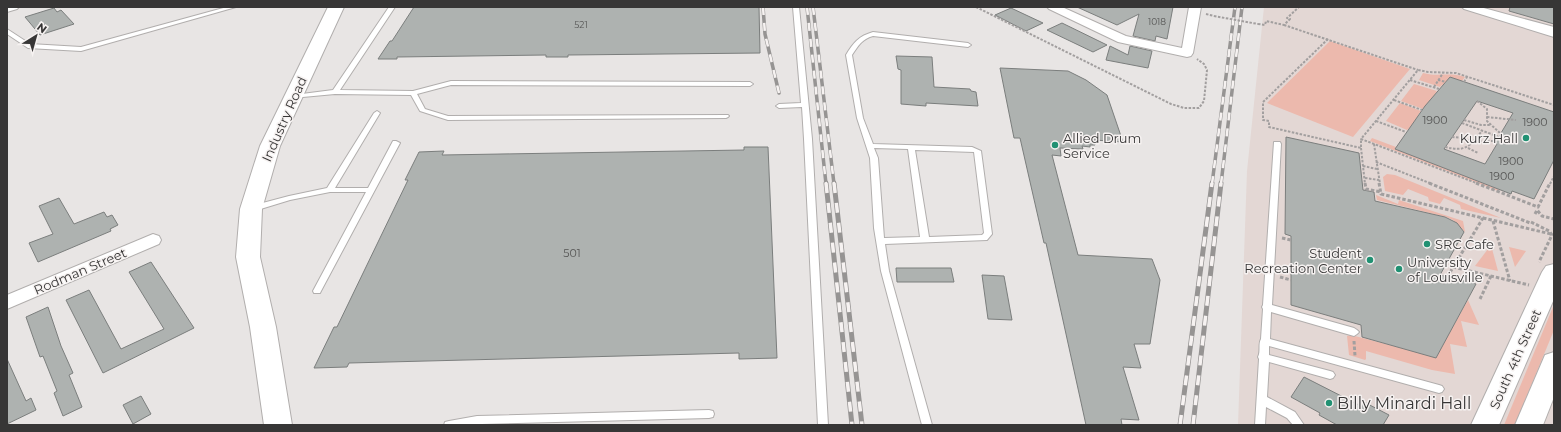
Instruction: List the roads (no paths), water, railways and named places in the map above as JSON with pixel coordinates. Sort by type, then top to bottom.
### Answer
[{"type":"main road","name":"Industry Road","points":[[278,425],[262,327],[248,257],[251,209],[270,146],[336,7]]},
{"type":"main road","name":"South 4th Street","points":[[1485,425],[1546,284]]},
{"type":"main road","points":[[1529,425],[1554,362]]},
{"type":"street","points":[[7,9],[13,7]]},
{"type":"street","points":[[1053,7],[1122,39],[1187,54],[1195,7]]},
{"type":"street","points":[[1468,7],[1510,14],[1529,25],[1554,32]]},
{"type":"street","name":"Rodman Street","points":[[7,302],[153,240]]},
{"type":"lane","points":[[7,31],[28,46],[81,49],[233,7]]},
{"type":"lane","points":[[335,92],[392,7]]},
{"type":"lane","points":[[796,7],[805,105],[823,425]]},
{"type":"lane","points":[[927,425],[885,271],[878,228],[874,158],[860,118],[849,55],[857,42],[864,36],[873,34],[968,45]]},
{"type":"lane","points":[[293,97],[335,92],[413,93],[451,83],[750,84]]},
{"type":"lane","points":[[413,93],[422,110],[448,118],[726,116]]},
{"type":"lane","points":[[779,106],[805,105]]},
{"type":"lane","points":[[330,190],[377,113]]},
{"type":"lane","points":[[317,291],[396,143]]},
{"type":"lane","points":[[1260,425],[1277,144]]},
{"type":"lane","points":[[870,146],[972,149],[976,152],[988,234],[984,238],[881,241]]},
{"type":"lane","points":[[911,147],[925,240]]},
{"type":"lane","points":[[251,209],[289,198],[330,190],[371,190]]},
{"type":"lane","points":[[1266,307],[1354,332]]},
{"type":"lane","points":[[1264,341],[1440,390]]},
{"type":"lane","points":[[1264,357],[1330,375]]},
{"type":"lane","points":[[1262,399],[1291,415],[1299,425]]},
{"type":"lane","points":[[449,425],[477,420],[709,414]]},
{"type":"railway","points":[[763,7],[765,34],[779,93]]},
{"type":"railway","points":[[807,7],[826,184]]},
{"type":"railway","points":[[813,7],[834,184]]},
{"type":"railway","points":[[1212,184],[1235,7]]},
{"type":"railway","points":[[1221,184],[1242,7]]},
{"type":"railway","points":[[826,183],[852,425]]},
{"type":"railway","points":[[834,183],[862,425]]},
{"type":"railway","points":[[1180,425],[1212,183]]},
{"type":"railway","points":[[1193,425],[1221,183]]},
{"type":"place","name":"Kurz Hall","points":[[1526,138]]},
{"type":"place","name":"Allied Drum Service","points":[[1055,145]]},
{"type":"place","name":"SRC Cafe","points":[[1427,244]]},
{"type":"place","name":"Student Recreation Center","points":[[1370,260]]},
{"type":"place","name":"University of Louisville","points":[[1399,269]]},
{"type":"place","name":"Billy Minardi Hall","points":[[1329,403]]}]
